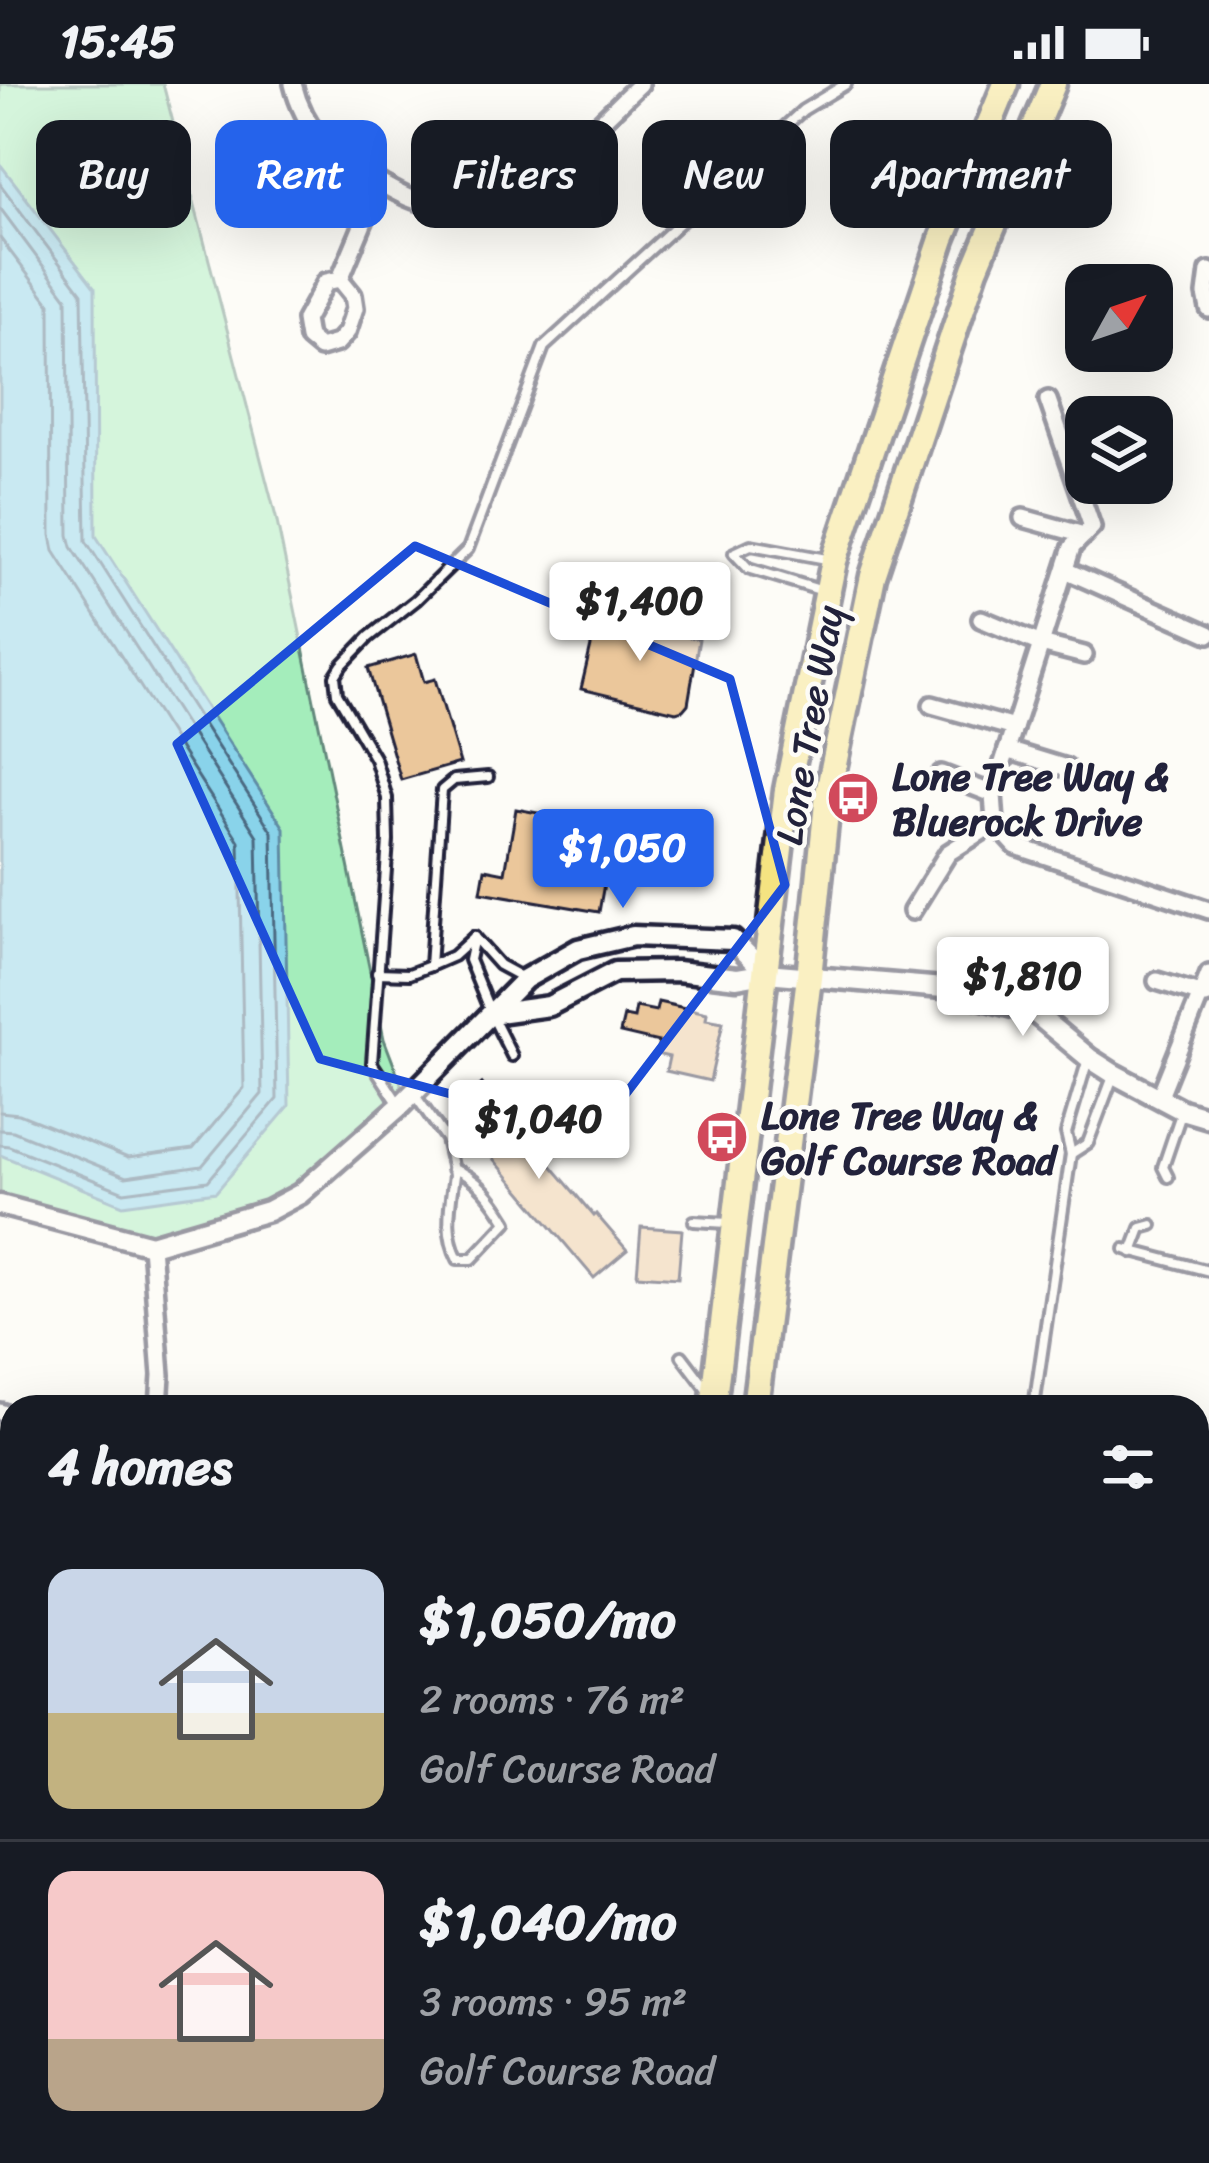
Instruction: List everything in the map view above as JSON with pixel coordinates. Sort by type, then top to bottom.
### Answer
[{"type":"main road","name":"Lone Tree Way","points":[[714,1395],[788,790],[834,561],[942,239],[1006,84]]},
{"type":"main road","name":"Lone Tree Way","points":[[757,1395],[828,793],[872,576],[975,269],[1053,84]]},
{"type":"street","points":[[293,84],[308,120]]},
{"type":"street","points":[[387,186],[417,201],[456,206],[504,196],[554,164],[640,84]]},
{"type":"street","points":[[340,279],[361,228]]},
{"type":"street","points":[[1209,271],[1209,309]]},
{"type":"street","points":[[1048,400],[1088,531]]},
{"type":"street","points":[[1023,518],[1088,531]]},
{"type":"street","points":[[1088,531],[1072,547],[1014,728],[993,794],[995,823],[1016,846],[1209,910]]},
{"type":"street","points":[[1065,570],[1209,634]]},
{"type":"street","points":[[981,620],[1084,655]]},
{"type":"street","points":[[932,705],[1014,728]]},
{"type":"street","points":[[1007,750],[1066,768]]},
{"type":"street","points":[[941,774],[993,794]]},
{"type":"street","points":[[912,911],[947,853],[995,823]]},
{"type":"street","points":[[0,1205],[151,1246],[268,1211],[300,1194],[407,1100],[525,979],[578,949],[633,936],[733,940],[766,973]]},
{"type":"street","points":[[491,1014],[549,1006],[615,972],[677,970],[737,978],[766,973],[943,988],[1035,1013],[1114,1074],[1183,1110],[1209,1118]]},
{"type":"street","points":[[1159,1098],[1205,995],[1209,974]]},
{"type":"street","points":[[1157,981],[1205,995]]},
{"type":"street","points":[[151,1246],[160,1395]]},
{"type":"lane","points":[[452,1169],[463,1172],[483,1190],[507,1222],[472,1259],[458,1259],[451,1246],[452,1169],[446,1139],[372,1063],[387,798],[375,759],[337,694],[335,676],[369,638],[416,601],[468,549],[544,347],[802,110],[846,84]]},
{"type":"lane","points":[[829,592],[748,568],[734,553],[751,544],[834,561]]},
{"type":"lane","points":[[430,966],[442,790],[454,780],[488,777]]},
{"type":"lane","points":[[377,973],[409,974],[453,956],[474,937]]},
{"type":"lane","points":[[474,937],[499,965],[525,979]]},
{"type":"lane","points":[[474,937],[469,960],[512,1056]]},
{"type":"lane","points":[[1036,1395],[1071,1154],[1066,1133],[1089,1058]]},
{"type":"lane","points":[[1071,1154],[1088,1143],[1114,1074]]},
{"type":"lane","points":[[1168,1178],[1163,1167],[1183,1110]]},
{"type":"lane","points":[[1152,1172],[1163,1167]]},
{"type":"lane","points":[[1134,1218],[1141,1228]]},
{"type":"lane","points":[[694,1221],[735,1223]]},
{"type":"lane","points":[[1152,1225],[1141,1228],[1128,1251],[1209,1271]]},
{"type":"lane","points":[[682,1356],[708,1395]]},
{"type":"highlighted area","points":[[415,546],[730,679],[785,885],[596,1133],[320,1059],[177,744]]},
{"type":"green space","points":[[0,84],[163,84],[172,120],[36,120],[36,228],[191,228],[191,191],[276,517],[384,1039],[407,1099],[300,1194],[151,1245],[0,1205]]},
{"type":"water","points":[[0,164],[36,211],[36,228],[49,228],[95,288],[96,536],[284,828],[289,1106],[216,1192],[123,1205],[0,1155]]},
{"type":"building","points":[[601,603],[614,606],[611,622],[699,639],[683,710],[581,689]]},
{"type":"building","points":[[416,654],[424,682],[435,679],[460,763],[401,780],[368,668]]},
{"type":"building","points":[[516,809],[614,827],[599,912],[481,892],[485,869],[505,873]]},
{"type":"building","points":[[658,1002],[707,1013],[706,1019],[723,1022],[710,1081],[666,1071],[669,1057],[656,1054],[659,1042],[620,1033],[624,1016],[634,1018],[636,1007],[656,1011]]},
{"type":"building","points":[[482,1084],[627,1250],[594,1278],[452,1110]]},
{"type":"building","points":[[641,1227],[682,1230],[678,1278],[637,1275]]},
{"type":"place","name":"Lone Tree Way & Bluerock Drive","points":[[853,798]]},
{"type":"place","name":"Lone Tree Way & Golf Course Road","points":[[722,1137]]}]
